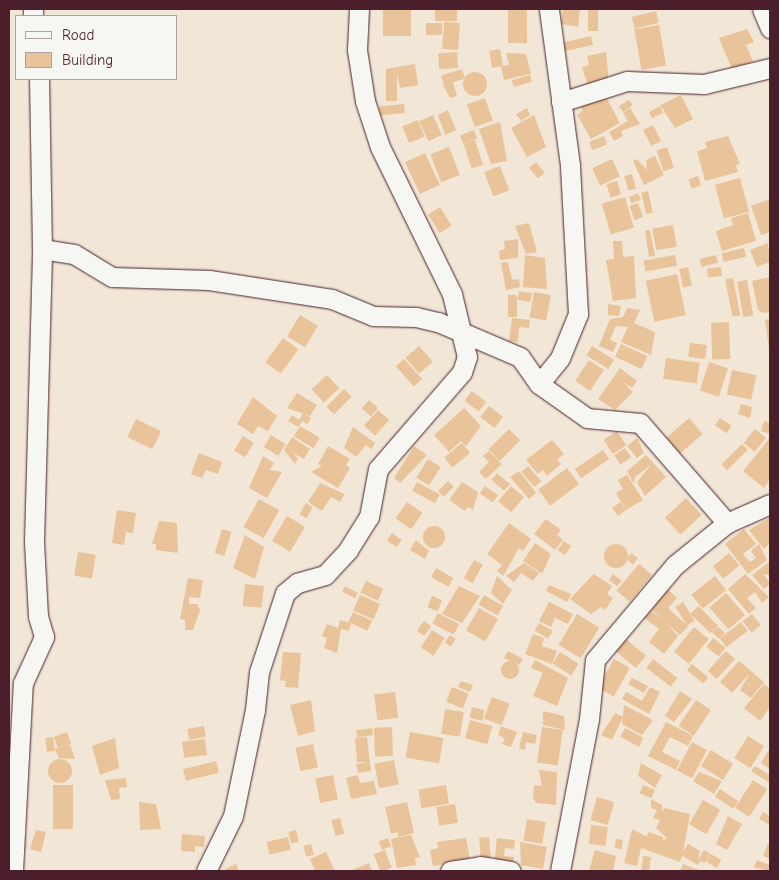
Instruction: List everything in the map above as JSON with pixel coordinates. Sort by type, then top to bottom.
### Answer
[{"type":"street","points":[[206,871],[232,816],[255,710],[258,672],[285,593],[297,582],[325,575],[348,550],[369,517],[378,469],[462,372],[466,336],[452,294],[380,147],[365,101],[357,50],[359,9]]},
{"type":"street","points":[[539,384],[560,358],[578,314],[570,165],[549,9]]},
{"type":"street","points":[[762,9],[770,28]]},
{"type":"street","points":[[561,102],[627,81],[704,84],[770,68]]},
{"type":"street","points":[[13,871],[23,682],[44,637],[38,616],[34,541],[42,249],[38,80]]},
{"type":"street","points":[[42,249],[74,254],[112,277],[209,280],[332,299],[373,316],[416,317],[520,357],[539,384],[587,418],[640,423],[727,523]]},
{"type":"street","points":[[560,871],[589,719],[595,660],[675,565],[727,523],[770,504]]},
{"type":"street","points":[[450,871],[480,866],[510,871]]},
{"type":"building","points":[[383,9],[411,9],[411,36],[383,36]]},
{"type":"building","points":[[435,9],[457,9],[457,21],[435,21]]},
{"type":"building","points":[[508,9],[527,9],[527,43],[508,43]]},
{"type":"building","points":[[563,9],[580,9],[578,27],[561,24]]},
{"type":"building","points":[[588,9],[598,9],[598,31],[588,31]]},
{"type":"building","points":[[656,11],[659,23],[635,29],[632,17]]},
{"type":"building","points":[[444,22],[460,23],[458,50],[442,49]]},
{"type":"building","points":[[426,23],[442,23],[442,35],[426,35]]},
{"type":"building","points":[[659,25],[666,65],[641,70],[634,29]]},
{"type":"building","points":[[747,29],[754,42],[746,45],[753,61],[732,69],[719,38]]},
{"type":"building","points":[[591,36],[593,45],[561,52],[559,43]]},
{"type":"building","points":[[500,49],[503,66],[509,65],[506,53],[526,54],[531,74],[504,80],[501,66],[492,68],[489,51]]},
{"type":"building","points":[[457,52],[458,68],[439,69],[438,53]]},
{"type":"building","points":[[606,52],[609,83],[589,89],[582,67],[589,65],[587,56]]},
{"type":"building","points":[[415,64],[418,85],[400,88],[397,73],[397,101],[386,101],[386,69]]},
{"type":"building","points":[[462,69],[465,79],[444,85],[441,75]]},
{"type":"building","points":[[475,72],[483,76],[487,84],[483,92],[475,96],[467,92],[463,84],[467,76]]},
{"type":"building","points":[[530,75],[532,82],[514,87],[512,80]]},
{"type":"building","points":[[453,82],[457,96],[450,98],[443,85]]},
{"type":"building","points":[[603,91],[620,123],[591,139],[577,115],[583,111],[579,104]]},
{"type":"building","points":[[681,95],[693,119],[675,128],[660,105]]},
{"type":"building","points":[[485,98],[493,121],[475,127],[467,104]]},
{"type":"building","points":[[629,100],[633,105],[623,112],[619,106]]},
{"type":"building","points":[[404,104],[405,113],[380,116],[379,107]]},
{"type":"building","points":[[660,106],[663,113],[652,118],[649,112]]},
{"type":"building","points":[[527,108],[530,115],[521,121],[516,114]]},
{"type":"building","points":[[630,108],[640,124],[621,131],[623,136],[614,141],[609,132],[628,121],[623,113]]},
{"type":"building","points":[[448,110],[456,130],[445,135],[438,115]]},
{"type":"building","points":[[433,115],[442,135],[428,141],[419,121]]},
{"type":"building","points":[[534,115],[546,147],[527,157],[511,128]]},
{"type":"building","points":[[418,120],[425,137],[409,143],[402,126]]},
{"type":"building","points":[[500,122],[507,161],[491,164],[479,129]]},
{"type":"building","points":[[653,125],[661,141],[651,146],[643,130]]},
{"type":"building","points":[[474,130],[477,138],[463,144],[460,135]]},
{"type":"building","points":[[604,136],[607,144],[592,150],[589,142]]},
{"type":"building","points":[[728,136],[740,164],[736,165],[738,172],[705,181],[697,151],[707,148],[705,142]]},
{"type":"building","points":[[475,140],[483,165],[472,168],[464,144]]},
{"type":"building","points":[[449,147],[460,175],[441,182],[430,154]]},
{"type":"building","points":[[667,147],[674,168],[663,171],[657,150]]},
{"type":"building","points":[[425,153],[440,185],[420,194],[405,162]]},
{"type":"building","points":[[655,156],[664,175],[644,185],[633,161],[637,159],[647,170],[646,160]]},
{"type":"building","points":[[612,159],[620,176],[600,186],[592,168]]},
{"type":"building","points":[[536,162],[545,173],[538,179],[529,168]]},
{"type":"building","points":[[500,166],[509,190],[493,196],[484,172]]},
{"type":"building","points":[[632,174],[636,188],[628,191],[624,176]]},
{"type":"building","points":[[698,176],[701,186],[691,188],[688,179]]},
{"type":"building","points":[[740,178],[749,212],[724,219],[715,185]]},
{"type":"building","points":[[617,181],[621,194],[611,198],[606,184]]},
{"type":"building","points":[[648,191],[653,212],[646,214],[641,193]]},
{"type":"building","points":[[638,193],[641,200],[631,203],[629,197]]},
{"type":"building","points":[[625,197],[634,228],[611,234],[602,204]]},
{"type":"building","points":[[770,199],[770,232],[761,235],[751,206]]},
{"type":"building","points":[[638,203],[643,217],[635,220],[630,206]]},
{"type":"building","points":[[440,207],[452,226],[440,233],[428,214]]},
{"type":"building","points":[[748,213],[756,241],[722,251],[716,231],[733,225],[731,218]]},
{"type":"building","points":[[529,223],[537,252],[526,254],[515,226]]},
{"type":"building","points":[[673,225],[677,247],[656,250],[652,229]]},
{"type":"building","points":[[645,230],[650,230],[655,256],[649,257]]},
{"type":"building","points":[[518,239],[518,258],[500,260],[499,251],[505,249],[504,241]]},
{"type":"building","points":[[613,241],[622,241],[623,257],[634,256],[636,298],[613,301],[606,260],[614,259]]},
{"type":"building","points":[[768,243],[770,262],[757,267],[750,250]]},
{"type":"building","points":[[744,248],[746,257],[724,262],[722,253]]},
{"type":"building","points":[[525,255],[545,258],[547,289],[523,287]]},
{"type":"building","points":[[675,255],[677,266],[645,271],[643,261]]},
{"type":"building","points":[[716,255],[718,263],[701,267],[700,259]]},
{"type":"building","points":[[508,262],[512,280],[519,279],[520,287],[506,290],[501,263]]},
{"type":"building","points":[[688,267],[692,286],[683,287],[679,269]]},
{"type":"building","points":[[721,267],[722,276],[708,277],[707,268]]},
{"type":"building","points":[[677,274],[686,315],[654,322],[646,281]]},
{"type":"building","points":[[770,277],[770,312],[763,313],[758,310],[752,281]]},
{"type":"building","points":[[733,278],[740,315],[732,317],[725,280]]},
{"type":"building","points":[[747,280],[753,315],[743,317],[737,282]]},
{"type":"building","points":[[519,291],[532,293],[530,302],[518,300]]},
{"type":"building","points":[[534,292],[551,295],[546,321],[529,318]]},
{"type":"building","points":[[508,295],[517,295],[517,317],[508,317]]},
{"type":"building","points":[[608,304],[621,306],[619,316],[608,315]]},
{"type":"building","points":[[627,308],[640,310],[634,323],[655,332],[651,355],[621,342],[628,327],[616,326],[610,340],[617,343],[613,352],[599,346],[610,319],[623,317]]},
{"type":"building","points":[[300,315],[318,326],[305,347],[287,336]]},
{"type":"building","points":[[512,318],[530,320],[529,328],[519,327],[518,342],[509,341]]},
{"type":"building","points":[[770,319],[770,349],[769,349],[765,320]]},
{"type":"building","points":[[729,322],[730,359],[712,360],[711,323]]},
{"type":"building","points":[[283,338],[298,349],[281,373],[265,362]]},
{"type":"building","points":[[690,343],[707,345],[705,359],[688,357]]},
{"type":"building","points":[[621,344],[647,356],[641,369],[615,357]]},
{"type":"building","points":[[419,346],[433,362],[419,374],[405,358]]},
{"type":"building","points":[[592,346],[614,360],[608,369],[586,355]]},
{"type":"building","points":[[666,358],[700,363],[697,384],[663,379]]},
{"type":"building","points":[[404,359],[422,379],[414,386],[396,366]]},
{"type":"building","points":[[589,360],[604,370],[590,391],[575,381]]},
{"type":"building","points":[[709,362],[728,368],[719,397],[700,391]]},
{"type":"building","points":[[620,368],[637,381],[632,388],[622,381],[633,392],[615,410],[598,399]]},
{"type":"building","points":[[732,370],[756,375],[751,400],[727,394]]},
{"type":"building","points":[[327,375],[339,388],[324,402],[312,389]]},
{"type":"building","points":[[344,389],[352,397],[334,414],[326,407]]},
{"type":"building","points":[[472,391],[486,402],[479,412],[465,400]]},
{"type":"building","points":[[297,393],[317,405],[310,416],[287,408]]},
{"type":"building","points":[[253,397],[277,416],[268,431],[258,426],[253,434],[237,424]]},
{"type":"building","points":[[369,400],[378,408],[371,416],[362,408]]},
{"type":"building","points":[[741,404],[752,407],[750,418],[738,414]]},
{"type":"building","points":[[489,406],[503,417],[495,428],[480,417]]},
{"type":"building","points":[[464,408],[481,426],[466,446],[461,441],[449,452],[434,435]]},
{"type":"building","points":[[378,410],[389,420],[375,436],[364,426]]},
{"type":"building","points":[[303,413],[311,418],[307,424],[302,421],[298,427],[288,421],[292,415],[299,420]]},
{"type":"building","points":[[689,418],[703,434],[680,454],[666,438]]},
{"type":"building","points":[[720,418],[732,426],[727,433],[715,425]]},
{"type":"building","points":[[136,419],[161,431],[152,449],[127,437]]},
{"type":"building","points":[[764,421],[770,423],[770,434],[761,431]]},
{"type":"building","points":[[300,426],[320,438],[314,448],[294,436]]},
{"type":"building","points":[[353,427],[375,443],[371,449],[366,445],[356,457],[344,448]]},
{"type":"building","points":[[509,429],[520,440],[500,461],[488,450]]},
{"type":"building","points":[[755,429],[766,438],[755,452],[744,443]]},
{"type":"building","points":[[617,431],[626,445],[613,454],[604,440]]},
{"type":"building","points":[[271,435],[286,444],[278,456],[264,447]]},
{"type":"building","points":[[243,436],[254,443],[245,457],[234,450]]},
{"type":"building","points":[[292,437],[310,449],[304,459],[293,453],[298,459],[295,464],[284,450]]},
{"type":"building","points":[[637,438],[644,453],[637,458],[627,446]]},
{"type":"building","points":[[769,439],[770,479],[764,488],[743,471]]},
{"type":"building","points":[[552,440],[564,454],[557,460],[561,464],[547,476],[543,470],[538,474],[526,460]]},
{"type":"building","points":[[462,443],[470,453],[452,468],[444,457]]},
{"type":"building","points":[[742,444],[748,450],[727,470],[721,465]]},
{"type":"building","points":[[328,446],[350,459],[346,465],[350,468],[338,488],[311,472],[322,466],[318,464]]},
{"type":"building","points":[[414,446],[427,455],[400,483],[394,478]]},
{"type":"building","points":[[625,448],[631,457],[620,464],[614,455]]},
{"type":"building","points":[[603,450],[609,459],[581,478],[575,469]]},
{"type":"building","points":[[489,451],[502,464],[486,479],[479,472],[489,462],[483,456]]},
{"type":"building","points":[[199,453],[222,462],[218,474],[206,470],[202,478],[191,474]]},
{"type":"building","points":[[646,455],[666,477],[645,496],[637,482],[651,465],[635,477],[634,484],[627,471]]},
{"type":"building","points":[[263,456],[274,463],[270,470],[282,472],[267,498],[249,488]]},
{"type":"building","points":[[428,459],[441,467],[429,486],[416,478]]},
{"type":"building","points":[[528,466],[541,481],[534,487],[521,472]]},
{"type":"building","points":[[567,468],[579,484],[550,506],[538,490]]},
{"type":"building","points":[[519,471],[536,493],[529,499],[510,477]]},
{"type":"building","points":[[497,473],[510,484],[504,491],[491,480]]},
{"type":"building","points":[[627,475],[643,500],[626,510],[616,493],[623,489],[618,480]]},
{"type":"building","points":[[448,481],[454,487],[444,497],[438,491]]},
{"type":"building","points":[[417,482],[440,495],[435,503],[412,491]]},
{"type":"building","points":[[462,482],[478,492],[473,510],[468,507],[465,511],[449,500]]},
{"type":"building","points":[[320,483],[345,494],[340,502],[331,497],[322,511],[308,502]]},
{"type":"building","points":[[485,486],[498,495],[493,503],[480,493]]},
{"type":"building","points":[[511,486],[524,497],[511,512],[498,501]]},
{"type":"building","points":[[686,498],[702,515],[680,535],[665,518]]},
{"type":"building","points":[[259,499],[279,510],[264,538],[243,527]]},
{"type":"building","points":[[407,502],[423,513],[411,529],[396,518]]},
{"type":"building","points":[[620,502],[626,510],[618,516],[612,508]]},
{"type":"building","points":[[306,503],[313,507],[306,518],[300,514]]},
{"type":"building","points":[[117,510],[136,513],[133,533],[126,532],[124,545],[112,543]]},
{"type":"building","points":[[287,516],[305,527],[290,552],[272,541]]},
{"type":"building","points":[[769,518],[770,543],[764,549],[749,530]]},
{"type":"building","points":[[546,519],[561,530],[557,535],[563,540],[555,550],[534,534]]},
{"type":"building","points":[[159,521],[177,523],[178,553],[156,550],[156,544],[152,544]]},
{"type":"building","points":[[509,523],[531,539],[523,551],[519,548],[503,576],[497,571],[502,565],[487,554]]},
{"type":"building","points":[[434,526],[442,529],[445,537],[442,545],[434,548],[426,545],[423,537],[426,529]]},
{"type":"building","points":[[222,529],[232,532],[224,556],[215,553]]},
{"type":"building","points":[[744,529],[756,544],[743,554],[750,562],[756,558],[751,551],[759,544],[767,560],[748,574],[725,544]]},
{"type":"building","points":[[392,533],[402,540],[397,547],[387,540]]},
{"type":"building","points":[[245,535],[264,547],[255,579],[233,568]]},
{"type":"building","points":[[416,540],[429,551],[425,559],[410,550]]},
{"type":"building","points":[[564,541],[571,546],[565,555],[558,550]]},
{"type":"building","points":[[535,543],[551,554],[542,574],[523,561]]},
{"type":"building","points":[[616,544],[625,547],[628,556],[625,565],[616,568],[607,565],[604,556],[607,547]]},
{"type":"building","points":[[78,552],[96,555],[92,579],[74,576]]},
{"type":"building","points":[[631,553],[638,558],[633,565],[627,559]]},
{"type":"building","points":[[729,553],[739,565],[723,579],[713,566]]},
{"type":"building","points":[[474,560],[483,565],[473,583],[464,578]]},
{"type":"building","points":[[770,561],[770,575],[764,574],[770,584],[764,589],[752,575]]},
{"type":"building","points":[[524,563],[539,573],[533,581],[521,573],[514,582],[506,576]]},
{"type":"building","points":[[639,564],[652,575],[630,602],[617,591]]},
{"type":"building","points":[[436,568],[453,578],[448,587],[431,577]]},
{"type":"building","points":[[594,574],[612,586],[607,594],[613,598],[605,610],[601,607],[591,614],[570,599]]},
{"type":"building","points":[[613,574],[622,581],[617,586],[609,580]]},
{"type":"building","points":[[745,574],[769,597],[762,603],[755,592],[747,598],[756,608],[749,614],[728,589]]},
{"type":"building","points":[[497,576],[512,590],[503,604],[491,593]]},
{"type":"building","points":[[715,576],[726,590],[702,609],[691,594]]},
{"type":"building","points":[[188,578],[203,580],[200,598],[189,597],[189,604],[197,604],[200,610],[193,630],[185,630],[185,620],[180,619]]},
{"type":"building","points":[[366,581],[383,589],[378,601],[361,593]]},
{"type":"building","points":[[245,584],[264,586],[262,608],[243,606]]},
{"type":"building","points":[[549,585],[571,594],[567,602],[546,591]]},
{"type":"building","points":[[663,585],[677,598],[668,608],[688,626],[680,635],[666,623],[678,636],[664,654],[649,642],[659,629],[640,615],[646,607],[664,621],[646,605]]},
{"type":"building","points":[[345,586],[358,593],[355,598],[342,592]]},
{"type":"building","points":[[459,586],[480,596],[462,623],[442,614]]},
{"type":"building","points":[[726,593],[745,615],[728,629],[709,607]]},
{"type":"building","points":[[360,595],[380,604],[373,619],[353,611]]},
{"type":"building","points":[[484,595],[503,606],[498,616],[478,605]]},
{"type":"building","points":[[432,596],[442,600],[438,611],[428,607]]},
{"type":"building","points":[[549,602],[573,614],[568,624],[555,618],[551,627],[539,621]]},
{"type":"building","points":[[683,602],[695,621],[687,625],[675,607]]},
{"type":"building","points":[[698,606],[718,625],[711,633],[690,614]]},
{"type":"building","points":[[479,608],[498,619],[485,642],[466,631]]},
{"type":"building","points":[[353,612],[372,621],[367,631],[348,622]]},
{"type":"building","points":[[438,613],[459,624],[454,635],[432,624]]},
{"type":"building","points":[[577,614],[599,627],[581,658],[558,645]]},
{"type":"building","points":[[752,614],[761,625],[751,632],[743,622]]},
{"type":"building","points":[[340,620],[351,623],[349,631],[341,629],[337,653],[324,648],[327,638],[322,636],[327,624],[338,628]]},
{"type":"building","points":[[424,621],[431,626],[424,636],[417,631]]},
{"type":"building","points":[[741,622],[748,631],[726,647],[720,639]]},
{"type":"building","points":[[539,623],[553,631],[548,639],[534,631]]},
{"type":"building","points":[[694,627],[709,639],[689,664],[674,652]]},
{"type":"building","points":[[718,627],[725,633],[719,639],[712,632]]},
{"type":"building","points":[[432,630],[445,638],[434,656],[421,648]]},
{"type":"building","points":[[533,634],[544,638],[542,646],[557,651],[552,664],[525,654]]},
{"type":"building","points":[[620,634],[646,656],[636,668],[610,646]]},
{"type":"building","points":[[450,635],[456,639],[451,646],[445,642]]},
{"type":"building","points":[[713,638],[726,648],[719,657],[706,647]]},
{"type":"building","points":[[508,651],[523,659],[519,665],[504,658]]},
{"type":"building","points":[[726,651],[735,659],[717,679],[708,671]]},
{"type":"building","points":[[283,652],[301,653],[298,688],[285,687],[286,681],[280,680]]},
{"type":"building","points":[[560,652],[579,664],[571,676],[553,664]]},
{"type":"building","points":[[614,659],[630,668],[614,697],[598,688]]},
{"type":"building","points":[[653,659],[677,678],[671,687],[646,668]]},
{"type":"building","points":[[535,660],[568,678],[557,706],[533,696],[543,673],[531,668]]},
{"type":"building","points":[[510,661],[516,664],[519,670],[516,676],[510,679],[504,676],[501,670],[504,664]]},
{"type":"building","points":[[739,661],[764,682],[751,698],[740,690],[750,673],[732,693],[720,682]]},
{"type":"building","points":[[692,664],[708,677],[703,683],[687,670]]},
{"type":"building","points":[[632,678],[648,686],[644,693],[628,684]]},
{"type":"building","points":[[461,681],[473,685],[470,692],[458,687]]},
{"type":"building","points":[[764,684],[770,689],[770,707],[760,721],[744,708]]},
{"type":"building","points":[[452,687],[469,694],[463,709],[446,702]]},
{"type":"building","points":[[650,687],[660,692],[649,714],[622,699],[626,692],[642,701]]},
{"type":"building","points":[[680,691],[692,699],[674,722],[665,716]]},
{"type":"building","points":[[395,692],[398,718],[377,720],[374,695]]},
{"type":"building","points":[[492,697],[510,704],[501,725],[484,718]]},
{"type":"building","points":[[311,700],[315,731],[298,736],[290,705]]},
{"type":"building","points":[[696,700],[711,710],[694,736],[679,726]]},
{"type":"building","points":[[624,705],[653,720],[642,735],[622,724]]},
{"type":"building","points":[[472,707],[485,710],[482,721],[470,718]]},
{"type":"building","points":[[445,709],[464,712],[460,737],[441,734]]},
{"type":"building","points":[[543,711],[564,716],[565,730],[543,725]]},
{"type":"building","points":[[615,713],[623,717],[612,740],[601,735]]},
{"type":"building","points":[[470,720],[492,726],[487,744],[465,738]]},
{"type":"building","points":[[666,722],[693,736],[688,746],[670,737],[662,752],[680,761],[676,770],[648,756]]},
{"type":"building","points":[[204,726],[206,737],[189,740],[187,729]]},
{"type":"building","points":[[501,726],[517,732],[511,747],[502,744],[505,738],[498,735]]},
{"type":"building","points":[[392,727],[393,756],[375,757],[374,728]]},
{"type":"building","points":[[542,727],[563,730],[558,766],[537,763]]},
{"type":"building","points":[[372,728],[373,735],[357,737],[356,730]]},
{"type":"building","points":[[625,728],[644,738],[639,747],[620,737]]},
{"type":"building","points":[[67,732],[71,743],[58,748],[54,737]]},
{"type":"building","points":[[410,732],[443,738],[439,764],[405,758]]},
{"type":"building","points":[[523,732],[537,735],[535,744],[526,742],[525,750],[519,748]]},
{"type":"building","points":[[748,736],[764,746],[750,768],[734,758]]},
{"type":"building","points":[[53,737],[55,751],[47,752],[45,738]]},
{"type":"building","points":[[367,737],[371,771],[358,773],[356,764],[367,762],[357,762],[355,738]]},
{"type":"building","points":[[115,738],[119,768],[100,775],[92,746]]},
{"type":"building","points":[[205,739],[207,755],[184,758],[182,742]]},
{"type":"building","points":[[692,742],[707,750],[692,778],[677,770]]},
{"type":"building","points":[[70,744],[75,759],[59,758],[55,749]]},
{"type":"building","points":[[313,744],[318,767],[300,771],[295,748]]},
{"type":"building","points":[[770,748],[770,769],[761,763]]},
{"type":"building","points":[[711,750],[733,764],[723,780],[701,766]]},
{"type":"building","points":[[55,759],[65,759],[72,766],[72,776],[65,783],[55,783],[48,776],[48,766]]},
{"type":"building","points":[[394,760],[399,785],[379,788],[374,764]]},
{"type":"building","points":[[216,761],[219,773],[186,781],[183,769]]},
{"type":"building","points":[[641,763],[662,775],[655,788],[638,776]]},
{"type":"building","points":[[755,766],[770,775],[770,783],[751,771]]},
{"type":"building","points":[[539,770],[557,772],[556,805],[536,803],[533,798],[534,785],[542,786]]},
{"type":"building","points":[[699,772],[722,781],[714,794],[693,781]]},
{"type":"building","points":[[333,775],[338,800],[320,803],[315,778]]},
{"type":"building","points":[[358,775],[360,783],[374,781],[377,794],[351,799],[346,778]]},
{"type":"building","points":[[126,778],[127,787],[119,788],[120,799],[111,800],[105,780]]},
{"type":"building","points":[[753,780],[767,789],[749,817],[735,808]]},
{"type":"building","points":[[53,785],[73,785],[73,829],[53,829]]},
{"type":"building","points":[[446,785],[449,804],[421,808],[418,789]]},
{"type":"building","points":[[643,785],[655,790],[651,798],[639,793]]},
{"type":"building","points":[[720,789],[738,801],[733,809],[715,796]]},
{"type":"building","points":[[597,797],[614,802],[608,825],[590,820]]},
{"type":"building","points":[[651,799],[662,805],[662,813],[664,808],[690,814],[683,852],[688,844],[700,851],[698,860],[704,850],[710,854],[705,863],[700,861],[698,865],[682,856],[680,862],[641,848],[637,866],[624,863],[632,829],[647,837],[648,832],[663,837],[663,841],[667,838],[656,828],[660,820],[653,818],[657,810],[651,808]]},
{"type":"building","points":[[703,800],[720,810],[706,834],[689,824]]},
{"type":"building","points":[[139,802],[156,804],[161,829],[140,830]]},
{"type":"building","points":[[407,802],[414,833],[398,837],[398,832],[391,834],[385,807]]},
{"type":"building","points":[[455,804],[458,823],[439,826],[436,807]]},
{"type":"building","points":[[763,812],[770,816],[770,825],[759,819]]},
{"type":"building","points":[[728,816],[742,824],[727,850],[716,844]]},
{"type":"building","points":[[340,818],[344,833],[335,836],[331,820]]},
{"type":"building","points":[[527,819],[546,822],[542,844],[524,841]]},
{"type":"building","points":[[591,825],[608,827],[606,846],[589,844]]},
{"type":"building","points":[[36,830],[46,832],[41,852],[30,849]]},
{"type":"building","points":[[296,830],[299,842],[291,844],[288,832]]},
{"type":"building","points":[[182,834],[205,836],[204,847],[195,846],[195,852],[181,851]]},
{"type":"building","points":[[411,835],[420,857],[415,858],[416,865],[397,868],[391,839]]},
{"type":"building","points":[[288,837],[291,850],[269,855],[267,842]]},
{"type":"building","points":[[489,837],[491,859],[481,860],[479,838]]},
{"type":"building","points":[[388,838],[391,846],[382,850],[379,842]]},
{"type":"building","points":[[466,838],[470,860],[433,866],[430,850],[438,848],[437,842]]},
{"type":"building","points":[[497,838],[515,840],[514,849],[505,848],[504,856],[514,857],[512,868],[494,865]]},
{"type":"building","points":[[616,839],[623,840],[622,849],[615,848]]},
{"type":"building","points":[[520,842],[547,847],[543,869],[521,865]]},
{"type":"building","points":[[768,843],[770,844],[770,859],[763,856]]},
{"type":"building","points":[[311,844],[314,855],[306,857],[303,846]]},
{"type":"building","points":[[385,850],[392,868],[380,871],[374,854]]},
{"type":"building","points":[[595,850],[616,856],[613,871],[589,871]]},
{"type":"building","points":[[326,852],[335,871],[315,871],[310,859]]},
{"type":"building","points":[[711,854],[721,860],[717,868],[706,862]]},
{"type":"building","points":[[643,856],[651,857],[649,871],[641,870]]},
{"type":"building","points":[[757,860],[770,865],[768,871],[754,867]]},
{"type":"building","points":[[369,863],[372,871],[350,871]]},
{"type":"building","points":[[236,864],[239,871],[226,871],[225,869]]},
{"type":"building","points":[[683,864],[701,871],[680,871]]}]
